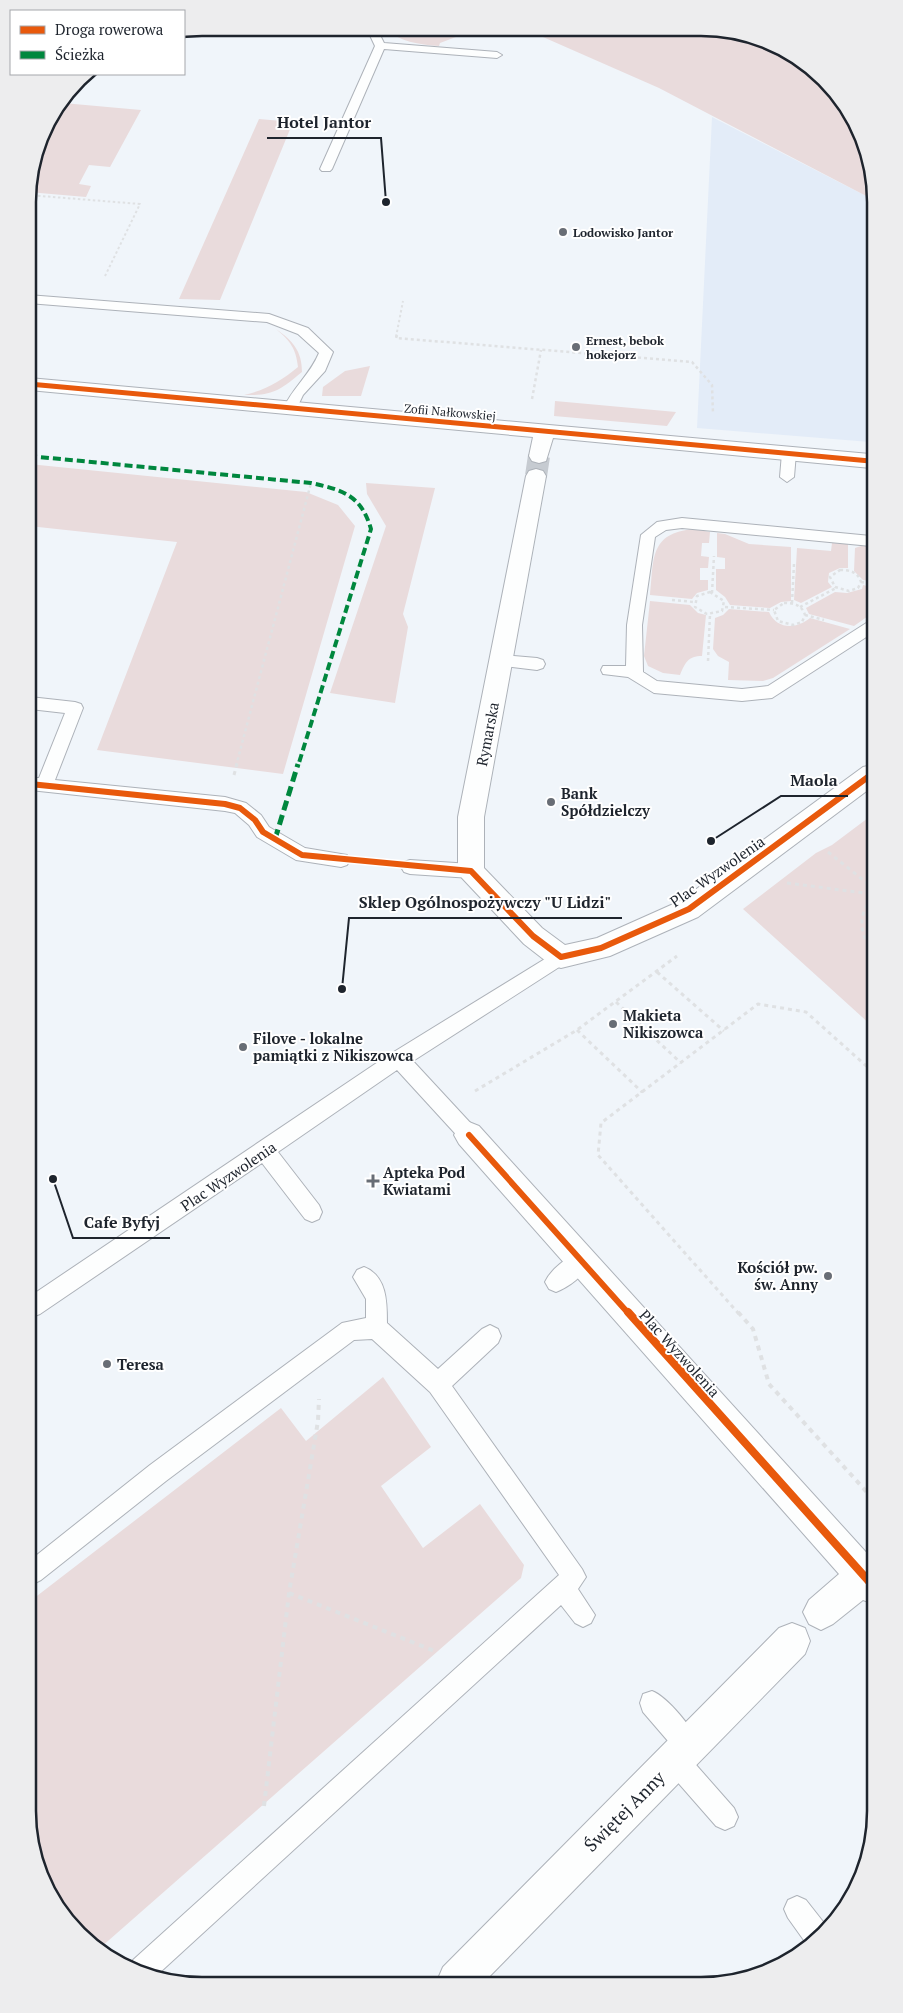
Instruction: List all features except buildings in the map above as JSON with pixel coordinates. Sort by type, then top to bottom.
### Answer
[{"type":"street","name":"Zofii Nałkowskiej","points":[[37,385],[867,461]]},
{"type":"street","name":"Rymarska","points":[[471,871],[471,817],[544,432]]},
{"type":"street","name":"Plac Wyzwolenia","points":[[561,957],[602,948],[689,909],[867,778]]},
{"type":"street","points":[[471,871],[533,936],[561,957]]},
{"type":"street","name":"Plac Wyzwolenia","points":[[468,1135],[866,1579]]},
{"type":"street","points":[[822,1612],[866,1584]]},
{"type":"street","name":"Świętej Anny","points":[[461,1977],[792,1641]]},
{"type":"lane","points":[[326,170],[380,46],[376,36]]},
{"type":"lane","points":[[380,46],[498,55]]},
{"type":"lane","points":[[37,300],[269,318],[304,331],[326,352],[318,371],[297,393],[290,409]]},
{"type":"lane","points":[[787,477],[788,453]]},
{"type":"lane","points":[[786,516],[791,533]]},
{"type":"lane","points":[[867,540],[682,523],[662,525],[648,535],[636,621],[634,672],[635,675],[654,687],[742,695],[772,692],[867,630]]},
{"type":"lane","points":[[501,661],[537,664]]},
{"type":"lane","points":[[609,670],[634,672]]},
{"type":"lane","points":[[37,704],[75,708],[38,784],[225,804],[240,808],[255,820],[263,832],[302,856],[341,860]]},
{"type":"lane","points":[[410,867],[471,871]]},
{"type":"lane","name":"Plac Wyzwolenia","points":[[36,1304],[265,1152],[399,1059],[561,957]]},
{"type":"lane","name":"Plac Wyzwolenia","points":[[399,1059],[468,1135]]},
{"type":"lane","points":[[265,1152],[312,1212]]},
{"type":"lane","points":[[556,1282],[580,1262]]},
{"type":"lane","points":[[364,1277],[377,1296],[376,1328]]},
{"type":"lane","points":[[36,1570],[158,1473],[350,1330],[376,1328],[438,1384],[574,1577],[146,1967]]},
{"type":"lane","points":[[438,1384],[490,1336]]},
{"type":"lane","points":[[562,1588],[583,1615]]},
{"type":"lane","points":[[652,1703],[682,1753],[725,1817]]},
{"type":"lane","points":[[797,1909],[814,1932]]},
{"type":"path","points":[[37,196],[140,204],[92,304]]},
{"type":"path","points":[[403,301],[396,338],[692,362],[712,385],[713,423]]},
{"type":"path","points":[[530,405],[541,350]]},
{"type":"path","points":[[225,804],[245,738],[312,483]]},
{"type":"path","points":[[712,593],[715,526]]},
{"type":"path","points":[[791,533],[792,603]]},
{"type":"path","points":[[835,571],[850,571],[858,575],[861,582],[858,588],[844,591],[836,588],[830,580],[835,571]]},
{"type":"path","points":[[861,582],[867,583]]},
{"type":"path","points":[[800,606],[836,588]]},
{"type":"path","points":[[712,593],[722,598],[725,607],[722,611],[710,614],[698,610],[694,603],[700,594],[712,593]]},
{"type":"path","points":[[725,607],[774,610],[784,603],[792,603],[800,606],[805,612],[805,619],[794,625],[778,621],[774,610]]},
{"type":"path","points":[[706,692],[710,614]]},
{"type":"path","points":[[821,846],[867,883]]},
{"type":"path","points":[[784,882],[867,895]]},
{"type":"path","points":[[867,903],[860,918],[862,933],[867,941]]},
{"type":"path","points":[[657,972],[724,1031]]},
{"type":"path","points":[[444,1109],[577,1030],[643,982]]},
{"type":"path","points":[[616,1002],[681,1063]]},
{"type":"path","points":[[866,1066],[806,1012],[758,1004],[601,1123],[598,1155],[753,1329],[769,1384],[866,1491]]},
{"type":"path","points":[[577,1030],[642,1092]]},
{"type":"path","points":[[258,1865],[290,1593],[318,1421],[323,1351]]},
{"type":"path","points":[[290,1593],[475,1667]]},
{"type":"shaded area","points":[[394,36],[458,36],[440,43],[439,46],[424,45]]},
{"type":"shaded area","points":[[541,36],[701,36],[733,39],[774,53],[810,77],[826,93],[844,119],[861,159],[866,196],[659,88]]},
{"type":"shaded area","points":[[69,104],[141,110],[110,167],[89,165],[79,184],[91,186],[86,197],[37,193],[42,159],[53,129],[59,119]]},
{"type":"shaded area","points":[[712,117],[866,196],[867,442],[697,428]]},
{"type":"shaded area","points":[[259,119],[293,122],[220,300],[179,299]]},
{"type":"shaded area","points":[[276,329],[292,342],[300,358],[302,372],[276,391],[244,395],[273,384],[298,367],[292,345]]},
{"type":"shaded area","points":[[370,366],[361,396],[322,396],[323,387],[345,371]]},
{"type":"shaded area","points":[[555,401],[676,412],[667,426],[554,416]]},
{"type":"shaded area","points":[[37,465],[306,492],[338,505],[355,526],[283,774],[97,750],[177,542],[37,527]]},
{"type":"shaded area","points":[[366,483],[435,488],[403,614],[408,627],[395,703],[330,693],[386,526],[367,494]]},
{"type":"shaded area","points":[[694,529],[710,532],[709,543],[702,543],[701,556],[709,557],[708,568],[700,568],[700,580],[708,580],[708,590],[697,593],[692,599],[650,595],[654,559],[661,542],[679,532]]},
{"type":"shaded area","points":[[717,533],[725,534],[749,544],[791,547],[791,601],[781,602],[770,608],[730,605],[725,597],[716,590],[716,569],[725,569],[725,558],[717,557]]},
{"type":"shaded area","points":[[832,543],[848,544],[848,568],[840,568],[829,573],[828,582],[832,587],[801,603],[794,600],[797,548],[831,551]]},
{"type":"shaded area","points":[[867,546],[867,580],[863,580],[854,571],[855,548]]},
{"type":"shaded area","points":[[863,585],[867,586],[867,617],[854,626],[809,614],[806,608],[835,592],[847,593],[862,589]]},
{"type":"shaded area","points":[[650,601],[690,605],[698,613],[706,615],[702,656],[690,659],[680,675],[663,673],[648,666],[644,656]]},
{"type":"shaded area","points":[[729,609],[769,612],[777,622],[788,626],[805,622],[810,618],[850,629],[773,678],[763,681],[728,680],[729,662],[718,656],[713,649],[715,618],[723,615]]},
{"type":"shaded area","points":[[867,819],[866,1021],[743,909],[816,853],[832,845]]},
{"type":"shaded area","points":[[383,1377],[431,1447],[381,1486],[423,1548],[480,1504],[524,1565],[521,1578],[104,1944],[93,1936],[71,1912],[49,1874],[42,1854],[36,1811],[36,1597],[281,1408],[306,1441]]},
{"type":"tunnel","points":[[536,476],[539,456]]},
{"type":"marked path","points":[[37,457],[311,483],[342,491],[357,501],[363,508],[371,529],[275,839]]},
{"type":"cycle path","points":[[37,385],[867,461]]},
{"type":"cycle path","points":[[37,785],[225,804],[240,808],[255,820],[263,832],[302,855],[471,871],[533,936],[561,957],[601,948],[689,909],[867,778]]},
{"type":"cycle path","points":[[469,1135],[866,1578]]},
{"type":"place","name":"Hotel Jantor","points":[[386,202]]},
{"type":"place","name":"Lodowisko Jantor","points":[[563,232]]},
{"type":"place","name":"Ernest, bebok hokejorz","points":[[576,347]]},
{"type":"place","name":"Bank Spółdzielczy","points":[[551,802]]},
{"type":"place","name":"Maola","points":[[711,841]]},
{"type":"place","name":"Sklep Ogólnospożywczy \"U Lidzi\"","points":[[342,989]]},
{"type":"place","name":"Makieta Nikiszowca","points":[[613,1024]]},
{"type":"place","name":"Filove - lokalne pamiątki z Nikiszowca","points":[[243,1047]]},
{"type":"place","name":"Cafe Byfyj","points":[[53,1179]]},
{"type":"place","name":"Apteka Pod Kwiatami","points":[[373,1181]]},
{"type":"place","name":"Kościół pw. św. Anny","points":[[828,1276]]},
{"type":"place","name":"Teresa","points":[[107,1364]]}]
